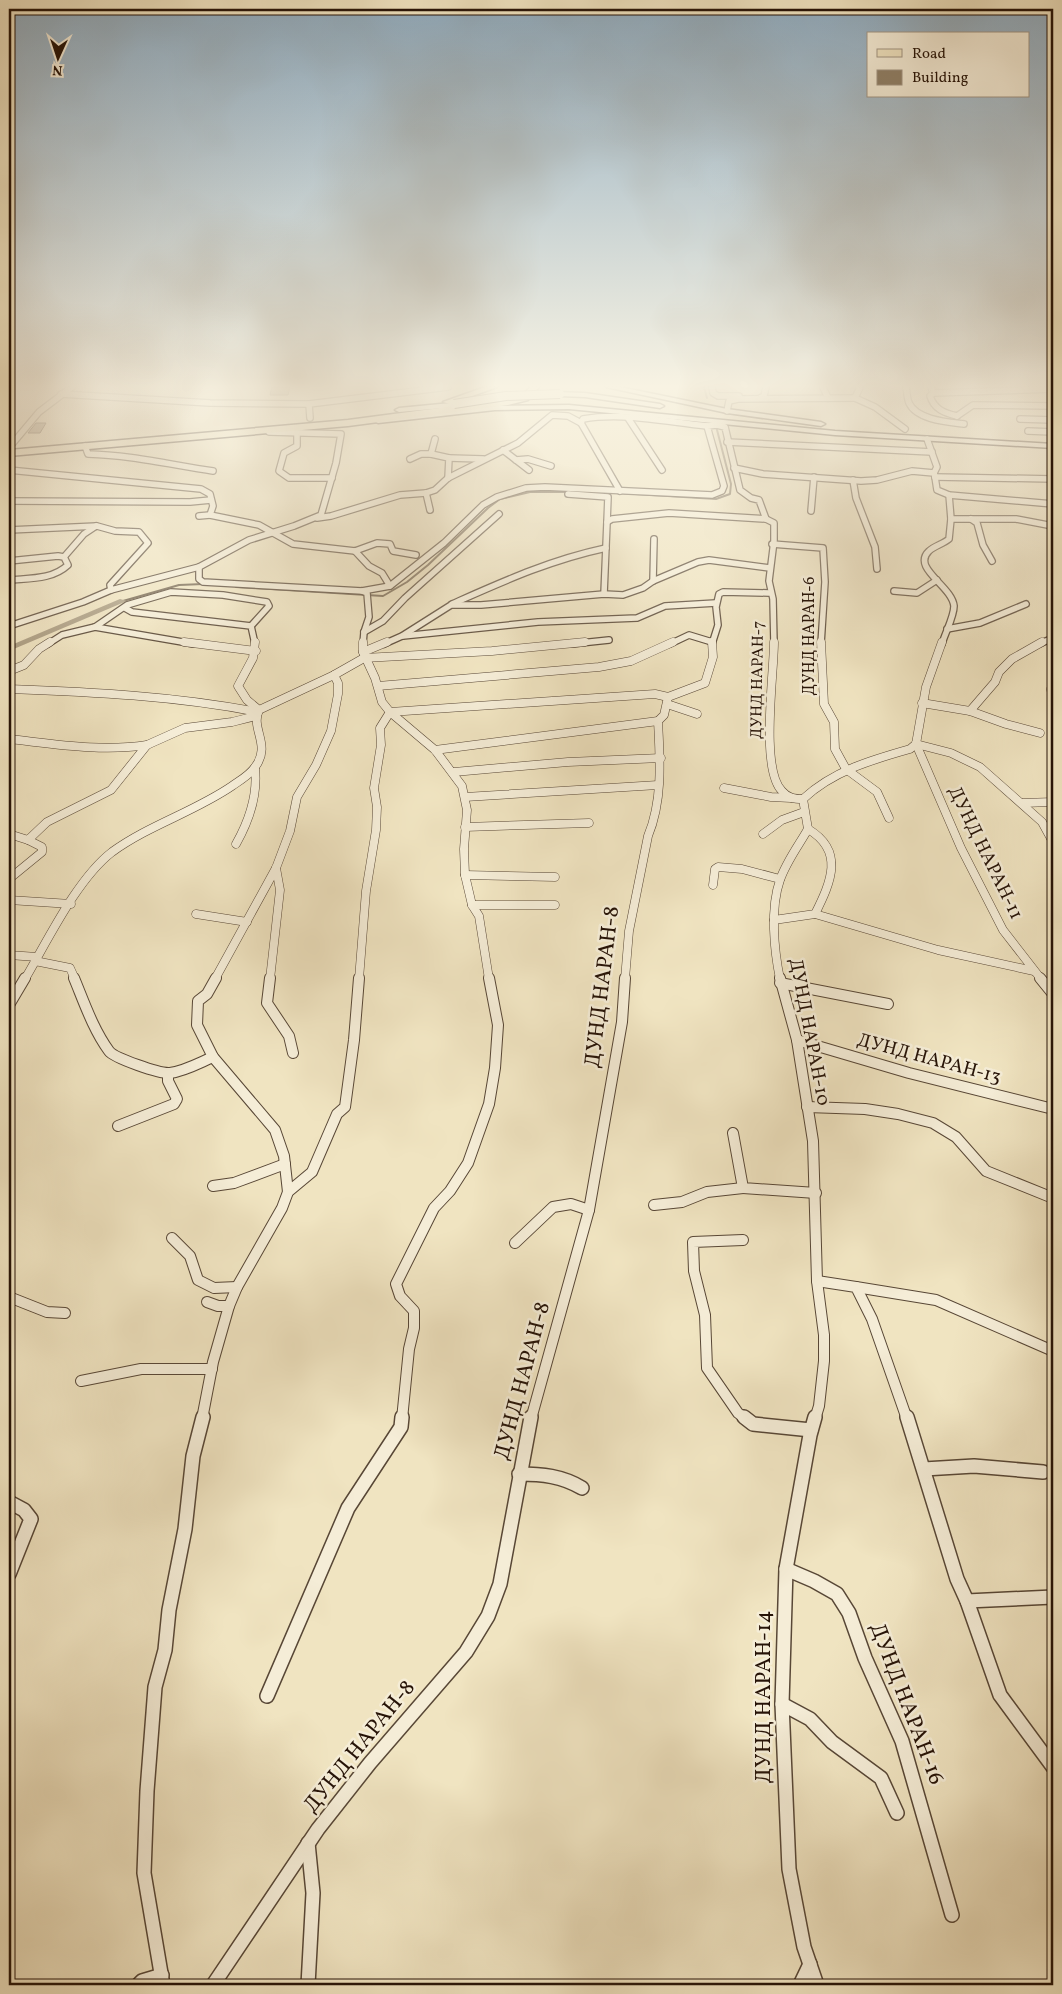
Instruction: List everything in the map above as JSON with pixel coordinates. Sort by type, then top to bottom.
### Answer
[{"type":"street","points":[[111,480],[201,489],[209,492],[212,506],[210,515]]},
{"type":"street","points":[[317,518],[322,515],[331,480]]},
{"type":"street","points":[[9,626],[83,602],[111,590],[199,567],[249,540],[317,518],[331,516],[400,495],[426,493],[435,490],[446,480]]},
{"type":"street","points":[[615,480],[620,491]]},
{"type":"street","points":[[199,567],[199,579],[203,582],[364,592],[390,586],[456,533],[483,506],[497,497],[526,488],[545,487],[705,496],[722,491],[723,480]]},
{"type":"street","points":[[607,522],[616,517],[669,513],[766,520],[759,500],[751,498],[740,490],[737,480]]},
{"type":"street","points":[[811,511],[814,480]]},
{"type":"street","points":[[853,480],[856,498],[875,547],[877,569]]},
{"type":"street","points":[[936,480],[937,490],[949,495],[1053,504]]},
{"type":"street","points":[[426,493],[430,510]]},
{"type":"street","points":[[568,494],[608,497],[603,572],[604,594]]},
{"type":"street","points":[[815,914],[828,886],[832,856],[828,844],[819,834],[808,829],[803,799],[812,789],[846,770],[910,749],[916,744],[922,703],[954,609],[952,597],[924,566],[923,561],[928,552],[949,539],[951,519],[949,495]]},
{"type":"street","points":[[9,501],[190,502],[211,500]]},
{"type":"street","points":[[364,632],[383,621],[405,598],[499,514]]},
{"type":"street","points":[[199,516],[210,515],[259,525],[293,544],[355,551],[377,543],[390,544],[393,551],[416,555]]},
{"type":"street","points":[[951,519],[1025,522],[1053,526]]},
{"type":"street","points":[[971,519],[977,523],[982,545],[992,561]]},
{"type":"street","name":"ДУНД НАРАН-7","points":[[766,520],[774,523],[770,568],[770,594],[773,599],[774,660],[770,752],[773,770],[782,790],[791,798]]},
{"type":"street","points":[[9,530],[97,526],[138,532],[144,536],[148,543],[137,559],[110,585],[111,590]]},
{"type":"street","points":[[9,561],[64,557],[84,534],[97,526]]},
{"type":"street","points":[[653,581],[654,539]]},
{"type":"street","name":"ДУНД НАРАН-6","points":[[772,544],[823,548],[824,582],[821,634],[824,704],[834,722],[835,749],[846,770]]},
{"type":"street","points":[[9,739],[89,748],[122,749],[147,745],[185,728],[232,722],[258,713],[334,675],[364,655],[402,636],[451,605],[536,567],[573,555],[606,548]]},
{"type":"street","points":[[355,551],[369,566],[382,572],[390,586]]},
{"type":"street","points":[[9,580],[49,576],[63,571],[68,566],[64,557]]},
{"type":"street","points":[[451,605],[481,605],[604,594],[623,595],[643,588],[653,581],[698,562],[709,560],[770,568]]},
{"type":"street","points":[[894,591],[917,593],[937,580]]},
{"type":"street","points":[[9,671],[24,665],[40,649],[62,635],[95,627],[127,605],[171,592],[223,595],[267,602],[269,606],[251,626]]},
{"type":"street","points":[[267,1696],[348,1508],[384,1450],[401,1427],[409,1349],[414,1328],[414,1311],[400,1296],[396,1284],[434,1208],[450,1191],[468,1163],[489,1104],[495,1068],[498,1025],[479,916],[472,905],[465,875],[464,849],[467,810],[462,786],[454,772],[435,750],[390,712],[382,702],[378,686],[364,655],[364,632],[369,617],[369,602],[364,592]]},
{"type":"street","points":[[668,700],[705,683],[713,657],[712,642],[718,625],[716,603],[719,594],[723,592],[770,594]]},
{"type":"street","points":[[402,636],[418,636],[538,622],[637,618],[666,606],[716,603]]},
{"type":"street","points":[[947,629],[980,623],[1026,604]]},
{"type":"street","points":[[125,608],[132,612],[251,626]]},
{"type":"street","points":[[9,1006],[86,877],[111,853],[136,836],[210,801],[255,768],[264,753],[258,713],[238,686],[256,651],[255,634],[251,626]]},
{"type":"street","points":[[95,627],[165,640],[256,651]]},
{"type":"street","points":[[378,686],[598,667],[630,661],[689,635],[712,642]]},
{"type":"street","points":[[970,711],[978,699],[995,682],[999,672],[1012,659],[1033,646],[1053,638]]},
{"type":"street","points":[[364,655],[492,651],[609,640]]},
{"type":"street","points":[[138,1985],[142,1981],[162,1980],[144,1873],[147,1791],[155,1687],[166,1650],[169,1610],[185,1529],[194,1456],[212,1369],[229,1306],[237,1287],[282,1208],[288,1192],[284,1156],[275,1130],[213,1057],[197,1026],[198,1001],[206,994],[276,868],[290,831],[297,797],[316,765],[331,731],[338,694],[338,683],[334,675]]},
{"type":"street","points":[[1053,687],[1051,689],[1053,701]]},
{"type":"street","points":[[9,689],[84,692],[205,702],[258,713]]},
{"type":"street","points":[[390,712],[646,695],[668,700],[697,714]]},
{"type":"street","points":[[435,750],[658,721],[664,715],[668,700]]},
{"type":"street","points":[[922,703],[970,711],[1006,724],[1040,733]]},
{"type":"street","points":[[288,1192],[312,1172],[337,1114],[346,1107],[354,1040],[366,891],[376,830],[377,807],[374,788],[380,745],[380,728],[390,712]]},
{"type":"street","name":"ДУНД НАРАН-8","points":[[214,1985],[308,1843],[370,1763],[466,1652],[488,1616],[500,1584],[527,1431],[589,1210],[622,1022],[629,931],[648,836],[653,826],[661,758],[658,721]]},
{"type":"street","points":[[916,744],[951,753],[980,767],[1042,822],[1051,834],[1053,842]]},
{"type":"street","name":"ДУНД НАРАН-11","points":[[916,744],[961,848],[1003,930],[1053,994]]},
{"type":"street","points":[[28,840],[47,822],[112,790],[147,745]]},
{"type":"street","points":[[454,772],[568,762],[661,758]]},
{"type":"street","points":[[236,844],[249,816],[258,781],[255,768]]},
{"type":"street","points":[[846,770],[876,792],[889,818]]},
{"type":"street","points":[[465,797],[658,785]]},
{"type":"street","points":[[724,788],[763,796],[803,799]]},
{"type":"street","points":[[1022,803],[1053,802]]},
{"type":"street","points":[[763,834],[774,823],[791,815],[804,812]]},
{"type":"street","points":[[465,827],[589,823]]},
{"type":"street","name":"ДУНД НАРАН-10","points":[[808,829],[780,878],[774,903],[774,920],[776,961],[780,983],[797,1040],[813,1141],[816,1193],[817,1281]]},
{"type":"street","points":[[9,834],[42,846],[42,852],[27,867],[18,871],[9,879]]},
{"type":"street","points":[[276,868],[280,890],[267,1003],[289,1036],[293,1053]]},
{"type":"street","points":[[713,885],[715,870],[718,868],[742,869],[780,878]]},
{"type":"street","points":[[465,875],[555,877]]},
{"type":"street","points":[[9,900],[71,904]]},
{"type":"street","points":[[472,905],[555,905]]},
{"type":"street","points":[[196,914],[247,922]]},
{"type":"street","points":[[774,920],[815,914],[938,950],[1034,971]]},
{"type":"street","points":[[9,955],[36,959],[70,968],[94,1026],[110,1053],[124,1060],[168,1073],[188,1068],[213,1057]]},
{"type":"street","points":[[780,983],[888,1004]]},
{"type":"street","name":"ДУНД НАРАН-13","points":[[797,1040],[909,1073],[1053,1109]]},
{"type":"street","points":[[118,1126],[174,1104],[176,1099],[168,1081],[168,1073]]},
{"type":"street","points":[[807,1107],[865,1109],[898,1114],[933,1123],[956,1137],[986,1170],[1053,1198]]},
{"type":"street","points":[[733,1133],[743,1188]]},
{"type":"street","points":[[213,1186],[234,1183],[285,1164]]},
{"type":"street","points":[[654,1205],[682,1202],[707,1192],[743,1188],[816,1193]]},
{"type":"street","points":[[515,1243],[553,1207],[571,1204],[589,1210]]},
{"type":"street","points":[[172,1238],[190,1256],[198,1280],[214,1288],[237,1287]]},
{"type":"street","points":[[743,1240],[693,1242],[694,1271],[705,1315],[708,1368],[738,1413],[753,1424],[811,1430]]},
{"type":"street","points":[[817,1281],[936,1300],[1053,1351]]},
{"type":"street","name":"ДУНД НАРАН-14","points":[[817,1281],[824,1335],[824,1362],[819,1406],[811,1430],[786,1569],[782,1704],[789,1869],[804,1947],[817,1985]]},
{"type":"street","points":[[856,1286],[872,1319],[924,1470],[957,1579],[967,1601],[1000,1695],[1053,1767]]},
{"type":"street","points":[[9,1297],[47,1312],[65,1313]]},
{"type":"street","points":[[207,1302],[218,1306],[229,1306]]},
{"type":"street","points":[[81,1381],[141,1369],[212,1369]]},
{"type":"street","points":[[924,1470],[974,1466],[1043,1472]]},
{"type":"street","points":[[519,1474],[544,1474],[568,1479],[582,1488]]},
{"type":"street","points":[[9,1502],[24,1510],[31,1518],[20,1552],[9,1574]]},
{"type":"street","name":"ДУНД НАРАН-16","points":[[786,1569],[814,1581],[837,1594],[849,1613],[865,1658],[902,1741],[952,1915]]},
{"type":"street","points":[[967,1601],[1053,1597]]},
{"type":"street","points":[[782,1704],[810,1718],[832,1742],[881,1778],[897,1812]]},
{"type":"street","points":[[308,1843],[313,1893],[308,1985]]},
{"type":"street","points":[[800,1985],[810,1964]]},
{"type":"waterway","points":[[619,493],[716,499],[730,494],[730,480]]},
{"type":"waterway","points":[[236,587],[383,596],[407,582],[428,565],[500,499],[530,492],[583,492]]},
{"type":"waterway","points":[[123,601],[179,585],[203,584]]},
{"type":"waterway","points":[[9,649],[123,601]]}]
